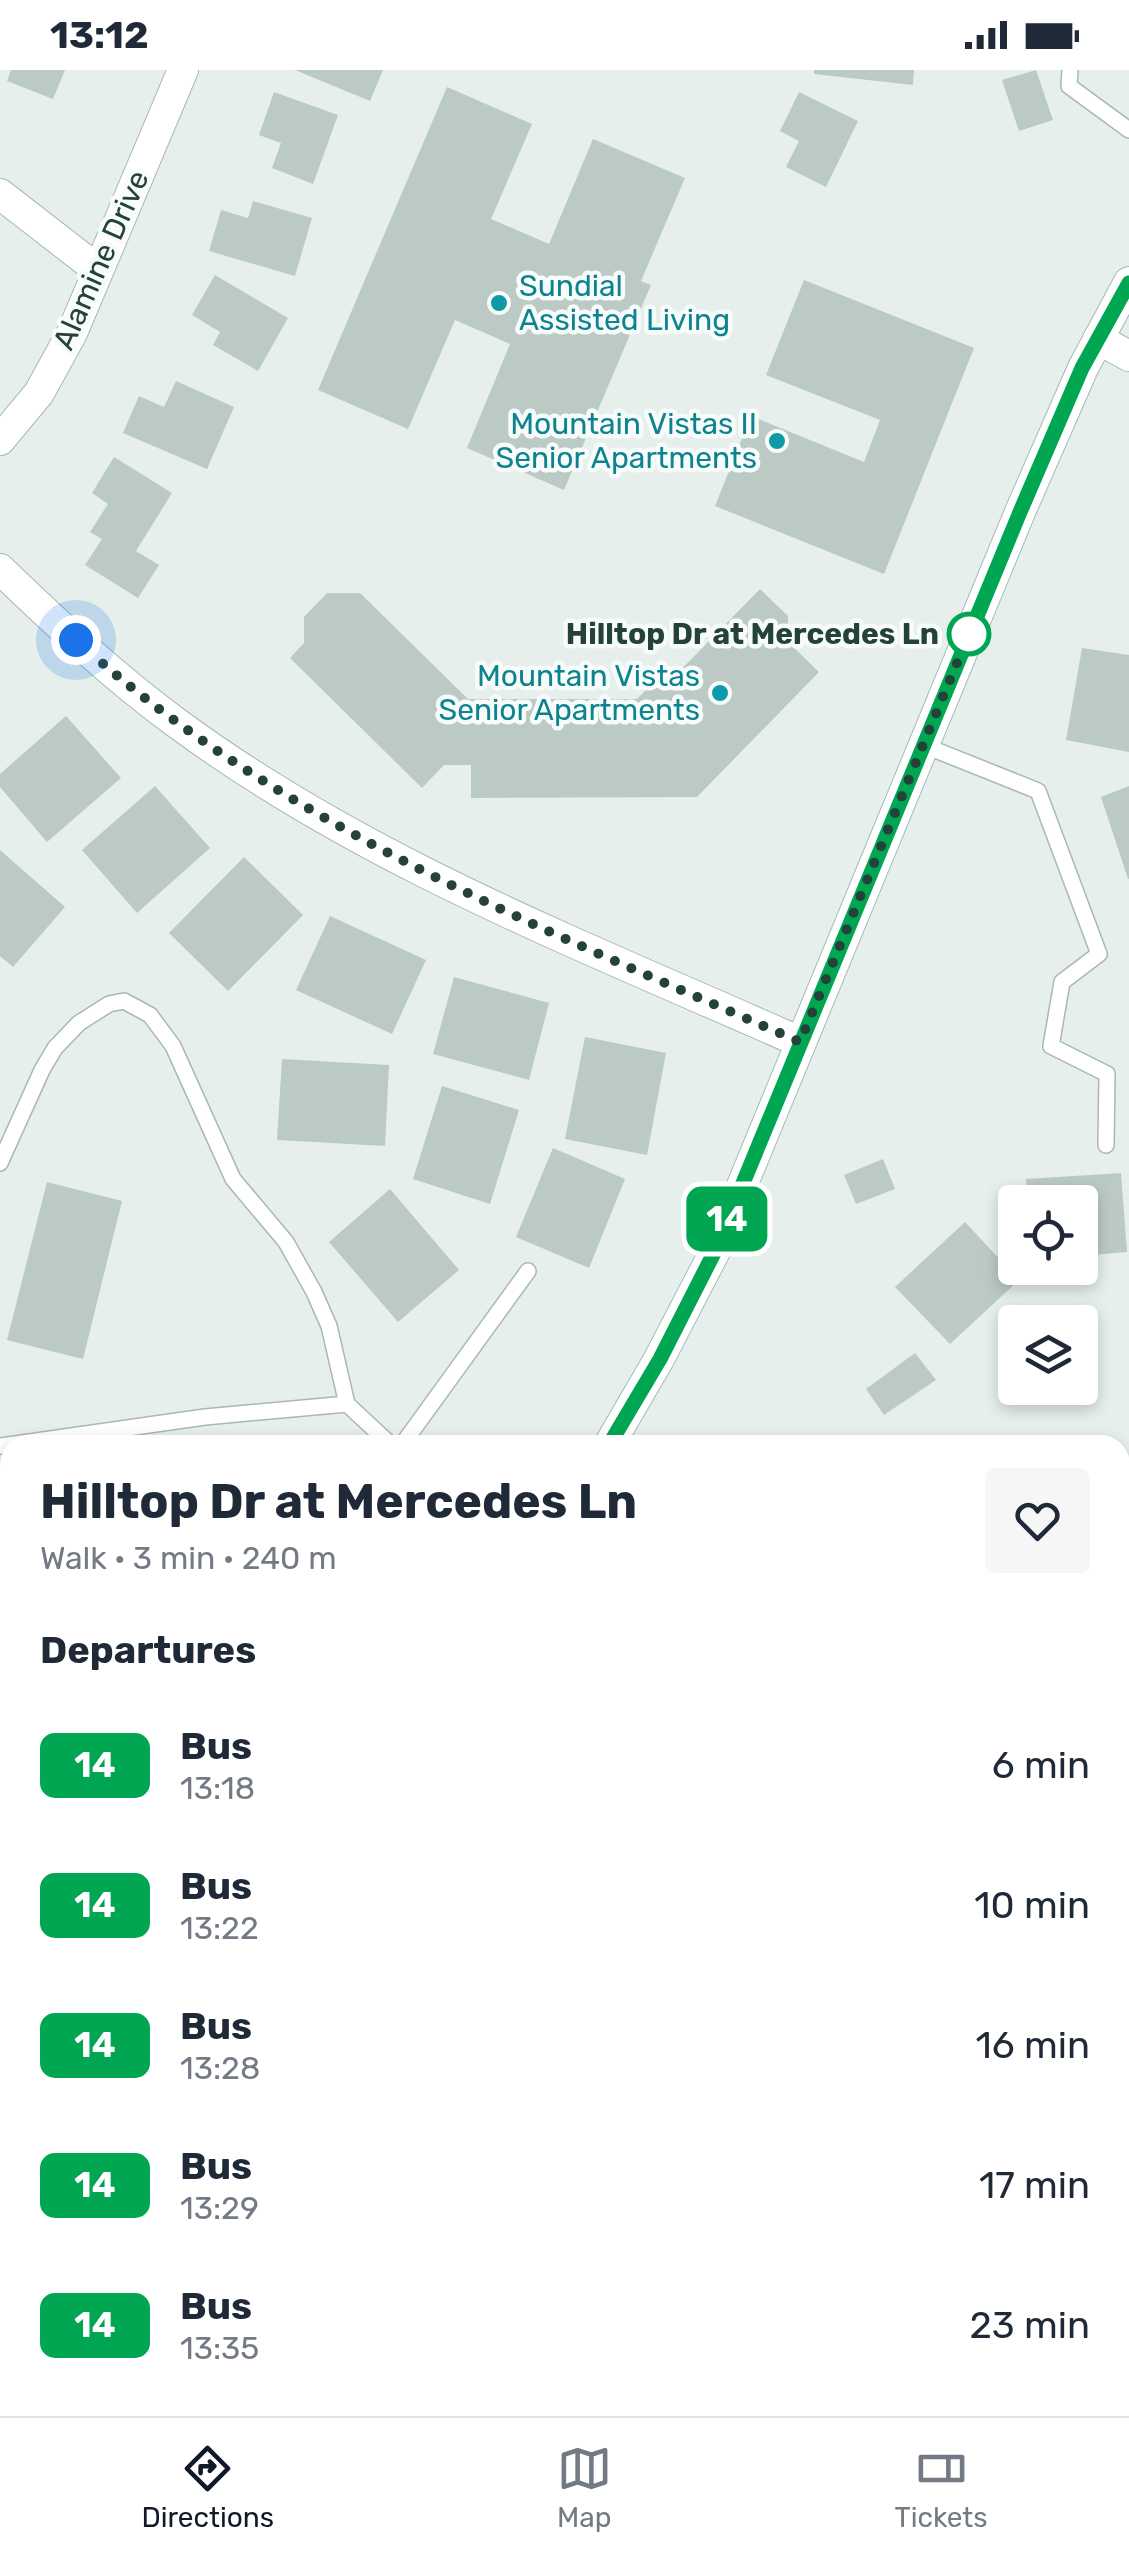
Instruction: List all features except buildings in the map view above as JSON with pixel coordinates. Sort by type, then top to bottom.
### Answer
[{"type":"street","name":"Alamine Drive","points":[[0,440],[39,393],[72,333],[183,70]]},
{"type":"street","points":[[0,194],[98,270]]},
{"type":"street","points":[[615,1435],[660,1359],[715,1251],[1020,512],[1098,339],[1129,282]]},
{"type":"street","points":[[1098,339],[1129,356]]},
{"type":"street","points":[[0,569],[146,700],[295,801],[503,912],[800,1042]]},
{"type":"lane","points":[[1070,70],[1069,86],[1129,130]]},
{"type":"lane","points":[[923,746],[1038,791],[1099,954],[1062,982],[1050,1046],[1108,1074],[1106,1145]]},
{"type":"lane","points":[[0,1162],[42,1070],[55,1048],[78,1023],[109,1004],[124,1001],[150,1014],[173,1046],[233,1179],[286,1242],[314,1292],[329,1326],[347,1404],[381,1435]]},
{"type":"lane","points":[[409,1435],[528,1272]]},
{"type":"lane","points":[[78,1435],[205,1417],[347,1404]]},
{"type":"bus line","name":"14","points":[[615,1435],[660,1359],[715,1251],[1020,512],[1082,368],[1129,283]]},
{"type":"place","name":"Sundial Assisted Living","points":[[499,303]]},
{"type":"place","name":"Mountain Vistas II Senior Apartments","points":[[777,441]]},
{"type":"place","name":"Hilltop Dr at Mercedes Ln","points":[[969,634]]},
{"type":"place","name":"Mountain Vistas Senior Apartments","points":[[720,693]]},
{"type":"route","points":[[76,640],[178,724],[295,801],[366,842],[503,912],[800,1042],[969,634]]}]
